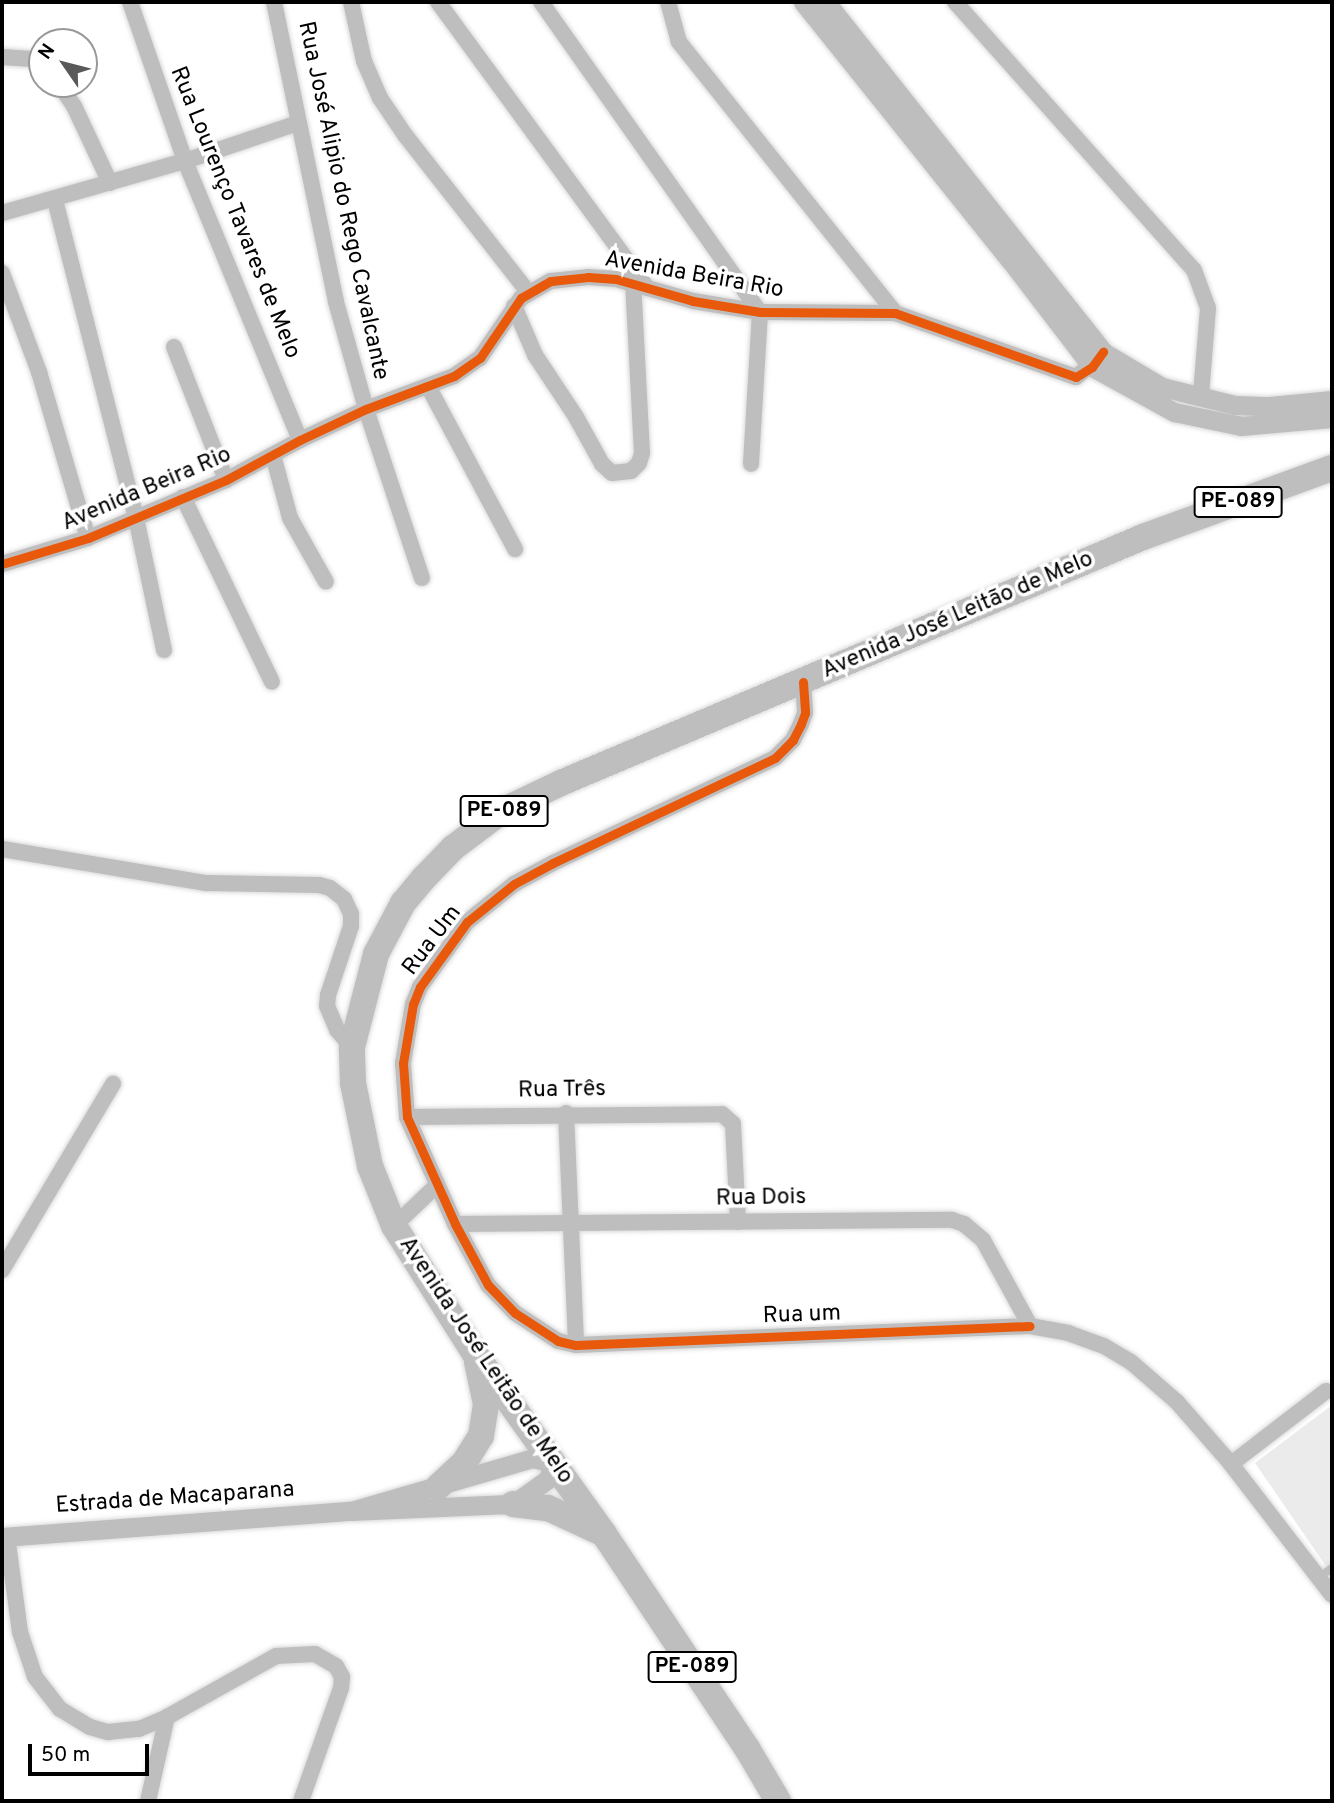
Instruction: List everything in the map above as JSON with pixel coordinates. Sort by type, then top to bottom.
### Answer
[{"type":"main road","name":"Avenida José Leitão de Melo","points":[[778,1801],[748,1750],[604,1534],[475,1354],[394,1226],[370,1166],[353,1083],[352,1047],[365,985],[387,933],[417,887],[473,831],[502,811],[563,782],[1143,537],[1332,468]]},
{"type":"main road","points":[[438,1487],[469,1457],[484,1427],[485,1394],[475,1354]]},
{"type":"main road","points":[[513,1504],[548,1508],[604,1534]]},
{"type":"street","name":"Rua Lourenço Tavares de Melo","points":[[130,2],[185,161],[300,440]]},
{"type":"street","name":"Rua José Alipio do Rego Cavalcante","points":[[274,2],[336,302],[366,409],[422,578]]},
{"type":"street","points":[[351,2],[364,61],[380,98],[405,135],[528,292]]},
{"type":"street","points":[[438,2],[640,286],[642,453],[639,463],[631,471],[612,473],[602,464],[576,417],[535,355],[514,306]]},
{"type":"street","points":[[541,2],[760,312],[751,464]]},
{"type":"street","points":[[668,2],[679,42],[895,313]]},
{"type":"street","points":[[803,2],[923,138]]},
{"type":"street","points":[[826,2],[923,138],[1097,360],[1159,395],[1174,412],[1241,426],[1332,418]]},
{"type":"street","points":[[954,2],[1194,270],[1208,308],[1201,396]]},
{"type":"street","points":[[2,57],[28,59]]},
{"type":"street","points":[[69,98],[110,183]]},
{"type":"street","points":[[2,213],[185,161],[298,123]]},
{"type":"street","points":[[55,200],[136,518],[164,650]]},
{"type":"street","points":[[2,273],[39,372],[88,538]]},
{"type":"street","name":"Avenida Beira Rio","points":[[2,564],[88,538],[226,480],[300,440],[366,409],[454,376],[480,358],[514,306],[528,292],[551,281],[566,278],[603,277],[693,301],[760,312],[895,313],[1074,377],[1097,360]]},
{"type":"street","points":[[174,347],[226,480]]},
{"type":"street","points":[[428,386],[515,549]]},
{"type":"street","points":[[1159,395],[1201,396],[1235,405],[1270,406],[1332,400]]},
{"type":"street","points":[[273,455],[290,518],[326,582]]},
{"type":"street","points":[[183,497],[272,682]]},
{"type":"street","name":"Rua Um","points":[[576,1345],[547,1336],[501,1300],[475,1265],[455,1224],[407,1116],[405,1036],[413,1004],[419,987],[467,922],[514,884],[775,758],[793,740],[802,724],[805,713],[803,682]]},
{"type":"street","points":[[2,849],[206,883],[318,884],[330,888],[344,899],[351,914],[351,926],[328,995],[327,1006],[337,1030],[352,1047]]},
{"type":"street","points":[[2,1270],[113,1084]]},
{"type":"street","points":[[566,1113],[576,1345]]},
{"type":"street","name":"Rua Três","points":[[407,1116],[718,1113],[733,1124],[738,1222]]},
{"type":"street","points":[[394,1226],[437,1185]]},
{"type":"street","name":"Rua Dois","points":[[455,1224],[952,1220],[970,1227],[983,1240],[1030,1326]]},
{"type":"street","name":"Rua um","points":[[576,1345],[1030,1326],[1085,1339],[1130,1362],[1177,1402],[1326,1573],[1332,1595]]},
{"type":"street","points":[[1231,1464],[1326,1391]]},
{"type":"street","name":"Estrada de Macaparana","points":[[351,1511],[533,1458],[553,1463]]},
{"type":"street","points":[[513,1504],[548,1479],[553,1463]]},
{"type":"street","name":"Estrada de Macaparana","points":[[4,1536],[351,1511],[513,1504]]},
{"type":"street","points":[[4,1536],[20,1632],[35,1677],[47,1696],[73,1718],[108,1732],[139,1729],[167,1717],[264,1662],[290,1654],[323,1656],[336,1666],[342,1677],[341,1688],[301,1801]]},
{"type":"street","points":[[148,1801],[167,1717]]},
{"type":"shaded area","points":[[1332,1405],[1332,1575],[1255,1463]]},
{"type":"cycle path","points":[[2,564],[88,538],[226,480],[300,440],[366,409],[454,376],[480,358],[521,298],[551,281],[588,277],[616,279],[693,301],[760,312],[895,313],[1076,377],[1092,367],[1103,352]]},
{"type":"cycle path","points":[[803,682],[805,713],[801,724],[793,740],[775,758],[553,863],[514,884],[467,922],[420,987],[413,1004],[403,1063],[407,1117],[455,1224],[488,1285],[515,1313],[558,1341],[576,1345],[1030,1326]]}]
